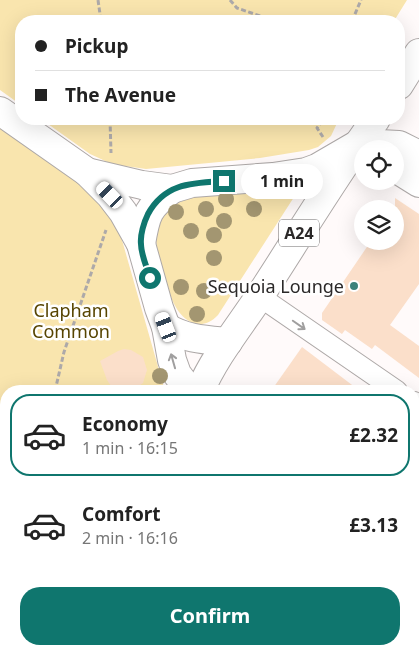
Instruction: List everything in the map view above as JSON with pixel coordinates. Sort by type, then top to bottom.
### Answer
[{"type":"highway","points":[[405,75],[419,53]]},
{"type":"highway","points":[[0,111],[15,122]]},
{"type":"highway","points":[[20,125],[87,172],[110,195],[122,212],[141,244],[166,327],[174,367],[185,385]]},
{"type":"highway","name":"A24","points":[[364,140],[373,125]]},
{"type":"highway","points":[[404,148],[419,155]]},
{"type":"highway","points":[[87,172],[142,185],[172,188],[192,183],[273,177],[306,172],[354,159]]},
{"type":"highway","name":"A24","points":[[203,385],[228,342],[312,212],[354,159]]},
{"type":"highway","points":[[404,174],[419,183]]},
{"type":"highway","points":[[141,244],[145,220],[154,203],[172,188]]},
{"type":"highway","points":[[166,327],[174,332],[199,339],[228,342]]},
{"type":"street","points":[[259,296],[388,385]]},
{"type":"path","points":[[98,0],[100,15]]},
{"type":"path","points":[[230,0],[237,8],[257,15]]},
{"type":"path","points":[[355,15],[361,0]]},
{"type":"path","points":[[110,125],[112,159]]},
{"type":"path","points":[[319,125],[317,128],[327,144]]},
{"type":"path","points":[[56,385],[64,352],[110,222]]},
{"type":"green space","points":[[0,0],[407,0],[398,15],[15,15],[15,101],[0,90]]},
{"type":"green space","points":[[49,125],[336,125],[331,136],[318,147],[260,158],[146,169],[111,164],[90,154]]},
{"type":"green space","name":"Clapham Common","points":[[0,126],[94,192],[118,226],[163,385],[0,385]]},
{"type":"green space","points":[[298,185],[296,194],[218,315],[204,324],[190,322],[184,318],[171,297],[161,266],[156,235],[157,214],[172,205],[193,197]]},
{"type":"building","points":[[404,204],[419,214],[419,284],[390,325],[419,346],[419,378],[375,345],[372,349],[345,330],[342,334],[322,320],[322,313],[365,250],[404,250]]},
{"type":"building","points":[[302,347],[352,385],[275,385]]},
{"type":"building","points":[[124,349],[131,350],[143,357],[147,370],[143,383],[140,385],[110,385],[107,380],[100,361]]},
{"type":"place","name":"Sequoia Lounge","points":[[354,286]]},
{"type":"route","points":[[150,278],[141,244],[145,220],[154,203],[172,188],[192,183],[224,181]]}]
